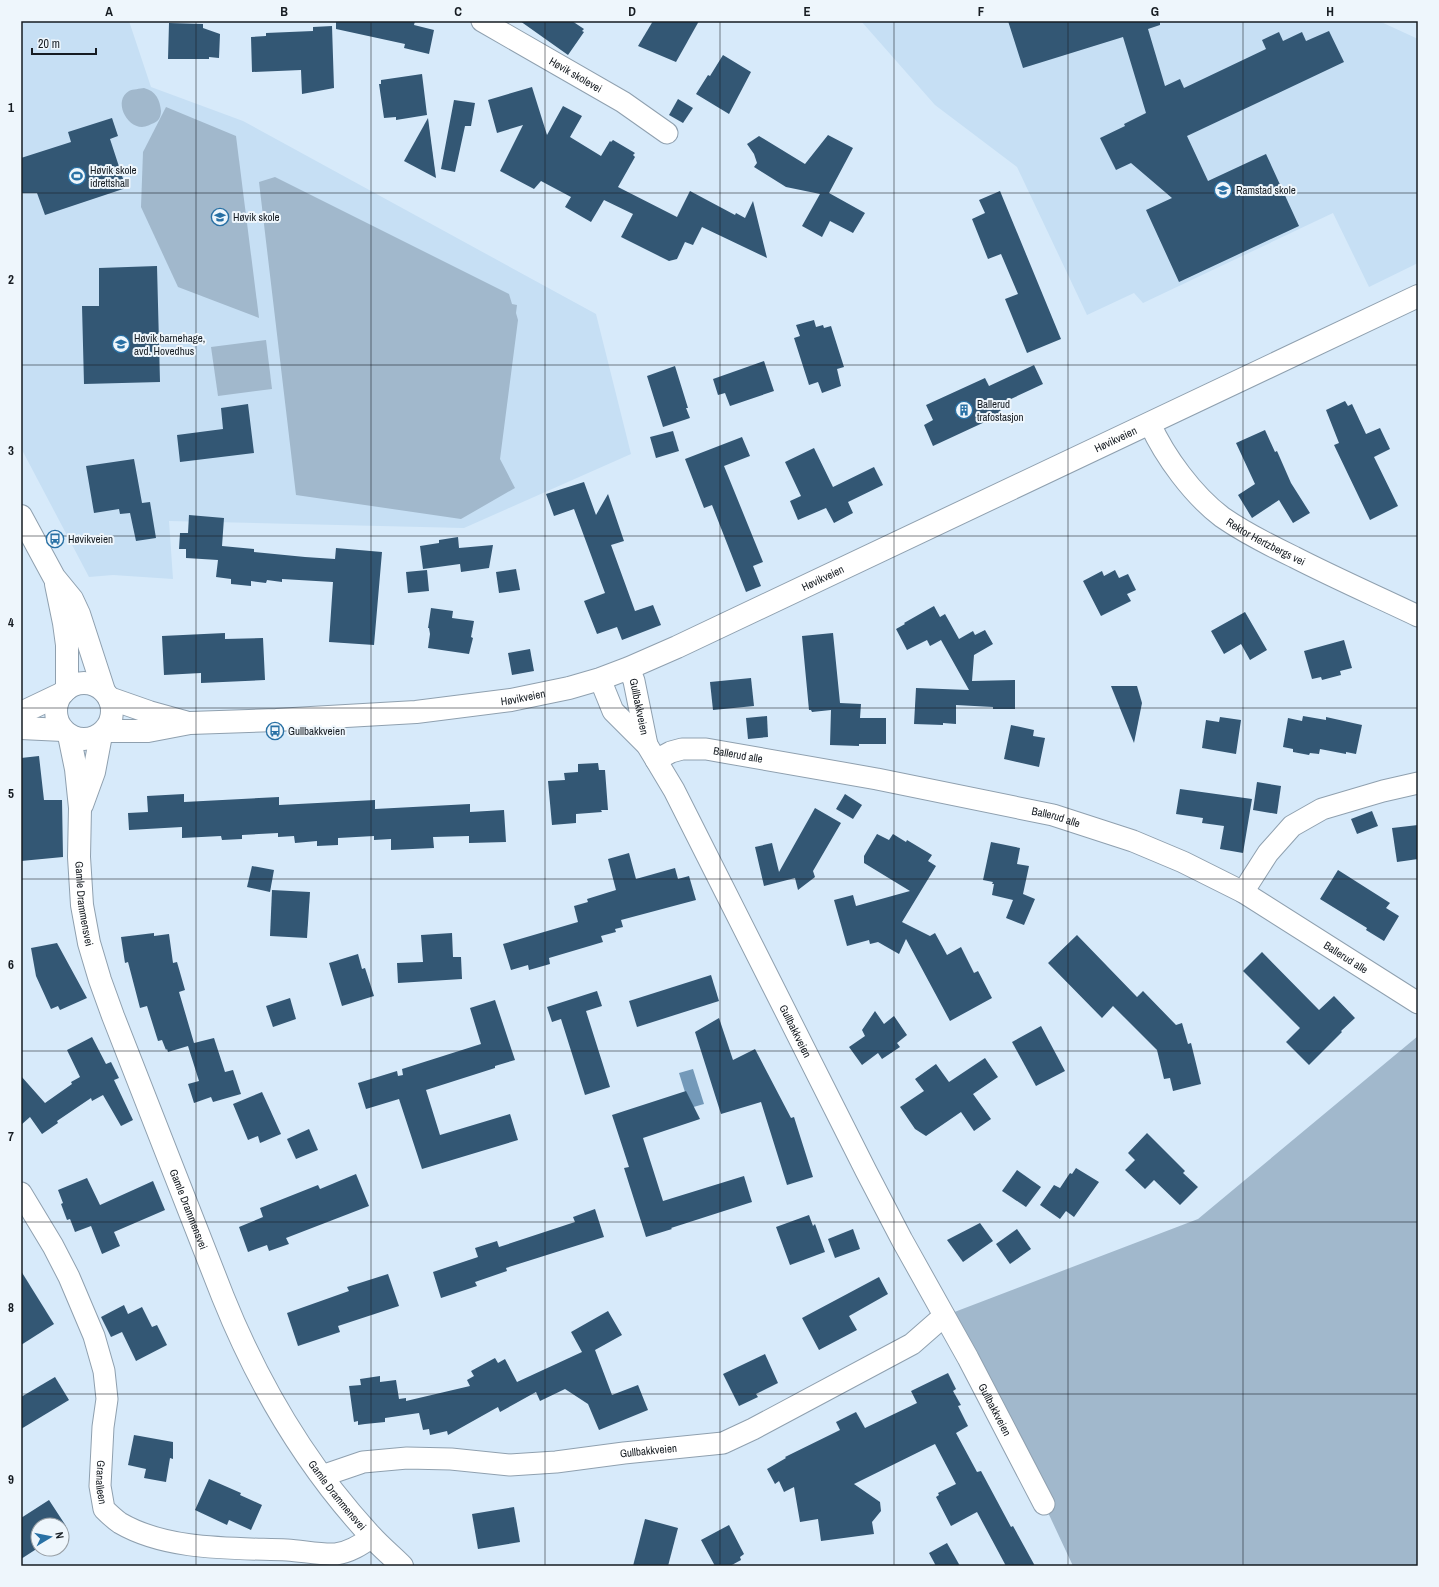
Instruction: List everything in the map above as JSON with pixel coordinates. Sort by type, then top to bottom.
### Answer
[{"type":"main road","name":"Høvikveien","points":[[103,733],[148,731],[190,723],[284,720],[452,708],[511,700],[569,688],[600,679],[629,668],[1150,424],[1418,296]]},
{"type":"main road","points":[[21,516],[54,578],[72,599],[79,614],[112,706],[110,724],[103,733],[90,739],[79,739],[66,732],[21,728]]},
{"type":"main road","points":[[54,578],[66,638],[65,691],[58,702],[56,712],[58,721],[66,732]]},
{"type":"main road","points":[[21,713],[76,684],[86,683],[96,685],[107,694]]},
{"type":"main road","name":"Høvikveien","points":[[107,694],[149,712],[190,723]]},
{"type":"main road","name":"Gamle Drammensvei","points":[[66,732],[76,769],[80,808],[79,857],[82,906],[89,943],[113,1016],[238,1336],[272,1399],[322,1476],[345,1506],[372,1537],[402,1566]]},
{"type":"main road","name":"Gamle Drammensvei","points":[[80,808],[94,772],[103,733]]},
{"type":"street","name":"Høvik skolevei","points":[[482,21],[623,102],[667,132]]},
{"type":"street","name":"Rektor Hertzbergs vei","points":[[1150,424],[1156,438],[1189,486],[1221,516],[1250,535],[1418,616]]},
{"type":"street","name":"Gullbakkveien","points":[[629,668],[634,681],[651,753]]},
{"type":"street","name":"Gullbakkveien","points":[[600,679],[613,711],[651,753],[674,790],[866,1171],[968,1358],[1044,1504]]},
{"type":"street","name":"Ballerud alle","points":[[651,753],[706,749],[877,779],[1054,815],[1133,841],[1183,862],[1243,892],[1418,1003]]},
{"type":"street","points":[[1243,892],[1268,853],[1292,826],[1322,809],[1383,791],[1418,783]]},
{"type":"street","name":"Granalleen","points":[[21,1193],[53,1246],[69,1277],[94,1336],[104,1371],[107,1399],[103,1427],[100,1486],[104,1509],[120,1522],[146,1534],[188,1544],[246,1550],[287,1550],[337,1554],[357,1548],[372,1537]]},
{"type":"street","name":"Gullbakkveien","points":[[322,1476],[363,1462],[406,1458],[533,1464],[624,1453],[723,1444],[912,1344],[944,1316]]},
{"type":"shaded area","name":"Høvik skole","points":[[21,21],[129,21],[151,87],[243,121],[596,314],[631,454],[464,528],[169,521],[173,579],[113,575],[89,577],[21,448]]},
{"type":"shaded area","name":"Ramstad skole","points":[[861,21],[1379,21],[1418,39],[1418,263],[1369,287],[1333,213],[1143,303],[1134,293],[1087,315],[1017,167],[935,105]]},
{"type":"shaded area","points":[[144,88],[152,91],[157,96],[160,103],[161,113],[156,122],[142,127],[131,123],[127,118],[122,106],[122,100],[124,95],[129,91]]},
{"type":"shaded area","points":[[166,107],[236,136],[259,318],[178,287],[141,207],[143,152]]},
{"type":"shaded area","points":[[275,177],[509,294],[512,304],[517,305],[516,313],[518,320],[500,459],[515,488],[461,519],[296,495],[259,182]]},
{"type":"shaded area","points":[[266,340],[272,389],[218,396],[211,347]]},
{"type":"shaded area","points":[[1418,1036],[1418,1566],[1073,1566],[1044,1504],[944,1316],[1198,1219]]},
{"type":"shaded area","points":[[693,1069],[704,1104],[690,1108],[679,1073]]},
{"type":"building","points":[[336,21],[415,21],[414,25],[434,30],[429,54],[404,48],[405,44],[336,29]]},
{"type":"building","points":[[520,21],[572,21],[584,29],[582,31],[584,32],[568,55]]},
{"type":"building","points":[[653,21],[699,21],[676,62],[638,46]]},
{"type":"building","points":[[1008,21],[1160,21],[1160,25],[1148,29],[1165,86],[1180,79],[1184,88],[1266,49],[1262,40],[1279,32],[1283,41],[1302,32],[1306,41],[1329,31],[1344,62],[1187,136],[1208,181],[1266,154],[1299,226],[1179,282],[1146,210],[1172,198],[1131,163],[1116,170],[1100,138],[1125,126],[1124,124],[1146,113],[1123,37],[1023,68]]},
{"type":"building","points":[[169,23],[203,24],[203,28],[220,34],[219,58],[168,59]]},
{"type":"building","points":[[332,26],[334,88],[302,94],[301,70],[252,72],[251,37],[266,36],[266,33],[313,31],[313,27]]},
{"type":"building","points":[[723,55],[751,72],[729,114],[696,94],[708,75],[710,76]]},
{"type":"building","points":[[422,74],[427,115],[396,120],[396,117],[384,118],[379,84],[381,84],[381,80]]},
{"type":"building","points":[[532,87],[547,135],[563,106],[582,116],[570,137],[601,156],[610,141],[611,142],[613,140],[635,153],[633,155],[635,157],[618,187],[677,217],[690,191],[735,215],[736,213],[745,218],[753,201],[767,258],[702,227],[693,245],[685,242],[677,259],[669,261],[621,237],[633,214],[604,200],[591,222],[565,207],[571,197],[541,181],[534,189],[500,171],[523,125],[497,133],[488,100]]},
{"type":"building","points":[[678,99],[693,108],[683,123],[669,115]]},
{"type":"building","points":[[454,100],[475,103],[471,126],[465,126],[455,172],[441,169]]},
{"type":"building","points":[[112,118],[118,136],[110,139],[126,188],[45,215],[37,193],[21,193],[21,158],[71,142],[68,132]]},
{"type":"building","points":[[428,118],[436,178],[404,161]]},
{"type":"building","points":[[828,135],[853,148],[829,193],[865,213],[853,233],[830,221],[822,237],[802,226],[820,194],[786,187],[754,167],[757,163],[754,154],[747,144],[759,136],[805,164]]},
{"type":"building","points":[[1000,191],[1061,339],[1027,353],[1005,299],[1018,294],[1001,254],[988,259],[972,219],[985,213],[979,200]]},
{"type":"building","points":[[157,266],[160,382],[84,384],[82,306],[99,306],[99,268]]},
{"type":"building","points":[[814,320],[816,327],[823,325],[824,328],[831,326],[844,367],[837,369],[841,386],[822,393],[818,382],[809,385],[794,338],[800,336],[796,325]]},
{"type":"building","points":[[764,361],[774,391],[730,406],[725,393],[718,395],[713,379]]},
{"type":"building","name":"Ballerud trafostasjon","points":[[1034,365],[1043,384],[998,405],[1002,414],[933,446],[924,425],[933,420],[926,405],[985,378],[989,386]]},
{"type":"building","points":[[675,366],[690,418],[663,427],[647,376]]},
{"type":"building","points":[[1345,401],[1348,406],[1352,404],[1366,434],[1380,428],[1390,449],[1374,457],[1398,506],[1370,520],[1334,445],[1339,443],[1326,410]]},
{"type":"building","points":[[248,404],[254,453],[180,462],[177,435],[223,429],[221,408]]},
{"type":"building","points":[[1265,430],[1275,452],[1277,451],[1291,483],[1310,513],[1293,523],[1279,500],[1252,518],[1238,495],[1255,484],[1236,443]]},
{"type":"building","points":[[673,431],[679,451],[656,458],[650,437]]},
{"type":"building","points":[[742,437],[750,456],[724,466],[763,562],[753,566],[761,586],[746,592],[712,505],[704,508],[685,459]]},
{"type":"building","points":[[814,448],[833,487],[874,467],[883,485],[848,502],[853,513],[834,523],[826,508],[798,520],[790,501],[801,496],[785,462]]},
{"type":"building","points":[[134,459],[142,503],[150,502],[156,538],[136,541],[130,513],[120,514],[119,509],[94,513],[86,466]]},
{"type":"building","points":[[584,482],[596,515],[608,494],[624,541],[611,545],[635,611],[653,605],[661,625],[622,640],[617,627],[597,634],[584,601],[605,593],[574,509],[554,516],[546,494]]},
{"type":"building","points":[[189,515],[224,518],[222,546],[254,549],[254,552],[335,559],[336,548],[382,552],[374,645],[329,642],[333,582],[282,579],[282,582],[267,580],[266,583],[251,581],[251,586],[231,584],[231,579],[216,577],[218,560],[186,558],[186,549],[179,549],[180,533],[188,533]]},
{"type":"building","points":[[458,537],[459,548],[493,545],[489,568],[461,572],[460,564],[423,569],[420,546],[439,543],[439,540]]},
{"type":"building","points":[[516,569],[520,590],[499,593],[496,572]]},
{"type":"building","points":[[427,570],[429,591],[408,593],[406,572]]},
{"type":"building","points":[[1115,570],[1119,578],[1128,574],[1136,590],[1127,594],[1131,601],[1101,616],[1083,581],[1102,571],[1104,576]]},
{"type":"building","points":[[934,606],[940,617],[945,614],[959,639],[973,631],[975,635],[985,630],[993,644],[974,655],[972,681],[1015,680],[1015,709],[993,709],[993,707],[956,705],[956,724],[914,724],[916,688],[969,690],[941,640],[930,646],[927,640],[907,650],[896,629]]},
{"type":"building","points":[[431,608],[453,611],[452,618],[474,621],[471,637],[473,638],[469,654],[428,648],[430,634],[428,628]]},
{"type":"building","points":[[1245,612],[1267,650],[1250,660],[1241,644],[1224,654],[1211,631]]},
{"type":"building","points":[[225,633],[225,639],[263,638],[265,680],[201,683],[201,673],[164,675],[162,636]]},
{"type":"building","points":[[833,633],[840,703],[861,704],[860,718],[886,718],[886,744],[859,744],[859,746],[830,745],[831,710],[812,712],[809,710],[802,636]]},
{"type":"building","points":[[1344,640],[1352,668],[1340,671],[1341,675],[1322,680],[1321,677],[1312,679],[1304,651]]},
{"type":"building","points":[[530,649],[534,671],[512,675],[508,653]]},
{"type":"building","points":[[751,678],[754,706],[713,710],[710,682]]},
{"type":"building","points":[[1111,686],[1137,686],[1142,703],[1134,743]]},
{"type":"building","points":[[767,716],[768,737],[748,739],[746,718]]},
{"type":"building","points":[[1303,716],[1326,720],[1326,717],[1362,725],[1356,754],[1346,752],[1346,754],[1320,749],[1319,754],[1310,753],[1309,755],[1293,752],[1293,749],[1283,747],[1288,718],[1302,721]]},
{"type":"building","points":[[1220,717],[1241,720],[1236,754],[1202,748],[1206,720],[1219,722]]},
{"type":"building","points":[[1011,725],[1034,730],[1033,736],[1045,738],[1039,767],[1004,759]]},
{"type":"building","points":[[39,756],[44,800],[62,800],[63,857],[21,861],[21,758]]},
{"type":"building","points":[[598,763],[599,770],[605,770],[608,810],[601,810],[602,812],[576,814],[576,823],[552,825],[548,781],[565,780],[564,773],[578,772],[578,764]]},
{"type":"building","points":[[1257,782],[1281,786],[1277,814],[1253,810]]},
{"type":"building","points":[[1180,789],[1252,799],[1243,853],[1220,849],[1224,826],[1202,823],[1203,818],[1176,814]]},
{"type":"building","points":[[184,794],[184,802],[279,797],[279,805],[375,800],[375,809],[470,804],[470,812],[504,810],[506,842],[469,843],[469,836],[433,837],[434,848],[391,850],[391,839],[374,840],[374,836],[338,838],[338,845],[317,846],[317,841],[295,843],[294,836],[278,837],[278,833],[242,835],[242,839],[222,840],[221,836],[182,838],[182,827],[129,830],[128,813],[148,812],[147,796]]},
{"type":"building","points":[[845,794],[862,805],[853,819],[836,809]]},
{"type":"building","points":[[815,808],[841,823],[813,871],[815,877],[798,890],[795,878],[764,886],[755,847],[772,843],[779,872]]},
{"type":"building","points":[[1372,811],[1378,826],[1357,834],[1351,819]]},
{"type":"building","points":[[1418,825],[1418,859],[1397,862],[1392,828]]},
{"type":"building","points":[[877,834],[889,840],[893,834],[906,842],[907,840],[932,855],[928,861],[936,866],[902,922],[930,936],[935,933],[947,955],[961,947],[974,973],[978,971],[992,998],[950,1021],[906,939],[899,954],[878,942],[870,944],[869,940],[847,946],[834,900],[853,895],[856,906],[910,891],[864,863],[864,856]]},
{"type":"building","points":[[991,842],[1020,848],[1017,864],[1029,866],[1023,894],[1035,899],[1024,925],[1006,918],[1013,900],[992,895],[993,882],[983,880]]},
{"type":"building","points":[[629,853],[636,879],[675,868],[678,879],[689,876],[696,900],[621,920],[623,927],[615,929],[616,932],[601,936],[603,942],[549,958],[550,964],[529,970],[528,965],[511,970],[503,944],[578,922],[574,906],[588,902],[587,899],[616,890],[608,859]]},
{"type":"building","points":[[252,866],[274,870],[270,892],[247,887]]},
{"type":"building","points":[[1338,870],[1390,903],[1386,908],[1399,916],[1384,941],[1366,930],[1367,928],[1320,899]]},
{"type":"building","points":[[272,890],[310,892],[307,938],[270,936]]},
{"type":"building","points":[[154,933],[154,936],[169,934],[173,963],[177,962],[185,990],[179,992],[194,1043],[214,1038],[225,1072],[233,1070],[241,1094],[213,1102],[211,1097],[194,1103],[188,1084],[199,1081],[188,1046],[168,1052],[162,1040],[158,1041],[147,1006],[140,1008],[128,962],[125,963],[121,937]]},
{"type":"building","points":[[452,933],[453,957],[461,957],[462,979],[398,983],[397,963],[423,962],[421,935]]},
{"type":"building","points":[[1077,935],[1137,997],[1143,991],[1176,1025],[1182,1023],[1188,1044],[1191,1043],[1201,1084],[1173,1091],[1170,1078],[1164,1079],[1157,1050],[1113,1006],[1102,1018],[1048,963]]},
{"type":"building","points":[[57,943],[87,998],[60,1010],[58,1006],[51,1009],[36,976],[31,948]]},
{"type":"building","points":[[1262,952],[1319,1010],[1334,996],[1355,1018],[1309,1065],[1286,1042],[1300,1028],[1243,971]]},
{"type":"building","points":[[358,954],[362,969],[365,968],[374,996],[342,1006],[329,963]]},
{"type":"building","points":[[711,975],[719,1001],[637,1027],[629,1001]]},
{"type":"building","points":[[597,991],[602,1006],[586,1011],[610,1087],[585,1095],[561,1019],[552,1022],[547,1007]]},
{"type":"building","points":[[290,998],[296,1019],[273,1027],[266,1006]]},
{"type":"building","points":[[495,1000],[515,1060],[426,1090],[440,1135],[510,1114],[518,1140],[422,1169],[399,1099],[366,1109],[358,1083],[397,1071],[398,1076],[403,1075],[402,1069],[481,1044],[470,1008]]},
{"type":"building","points":[[875,1011],[884,1024],[894,1016],[907,1035],[897,1043],[900,1047],[882,1059],[878,1053],[862,1065],[849,1047],[865,1036],[862,1030]]},
{"type":"building","points":[[719,1018],[733,1060],[755,1049],[791,1118],[794,1117],[813,1177],[787,1185],[761,1102],[721,1114],[695,1032]]},
{"type":"building","points":[[1041,1026],[1065,1071],[1036,1086],[1012,1042]]},
{"type":"building","points":[[92,1037],[106,1064],[111,1062],[119,1078],[114,1080],[133,1120],[121,1126],[103,1095],[92,1101],[91,1098],[57,1121],[58,1123],[42,1134],[30,1117],[21,1125],[21,1076],[45,1103],[72,1084],[71,1082],[80,1077],[67,1050]]},
{"type":"building","points":[[985,1058],[998,1077],[973,1094],[991,1119],[974,1131],[961,1112],[926,1136],[915,1129],[900,1107],[924,1091],[915,1079],[936,1064],[949,1082]]},
{"type":"building","points":[[686,1091],[700,1119],[643,1138],[663,1201],[744,1176],[752,1202],[646,1237],[624,1168],[629,1167],[612,1115]]},
{"type":"building","points":[[262,1092],[281,1134],[260,1143],[258,1136],[248,1140],[233,1104]]},
{"type":"building","points":[[309,1129],[318,1150],[296,1159],[287,1139]]},
{"type":"building","points":[[1147,1133],[1185,1171],[1183,1173],[1198,1187],[1180,1205],[1154,1180],[1145,1189],[1125,1170],[1135,1160],[1128,1153]]},
{"type":"building","points":[[1076,1168],[1099,1182],[1074,1217],[1066,1211],[1060,1219],[1040,1205],[1054,1185],[1060,1188],[1070,1173],[1072,1174]]},
{"type":"building","points":[[1017,1170],[1041,1187],[1026,1207],[1002,1191]]},
{"type":"building","points":[[356,1174],[369,1206],[286,1238],[289,1244],[269,1251],[267,1245],[248,1252],[239,1227],[263,1217],[260,1208],[318,1185],[320,1189]]},
{"type":"building","points":[[87,1178],[100,1205],[153,1181],[165,1210],[114,1232],[120,1246],[102,1254],[91,1226],[75,1232],[70,1219],[67,1220],[58,1190]]},
{"type":"building","points":[[595,1209],[604,1237],[506,1268],[507,1271],[475,1282],[477,1286],[441,1298],[433,1272],[478,1257],[475,1248],[497,1241],[499,1247],[575,1222],[573,1217]]},
{"type":"building","points":[[809,1215],[813,1226],[815,1224],[825,1252],[790,1265],[776,1227]]},
{"type":"building","points":[[980,1223],[993,1241],[963,1262],[947,1240]]},
{"type":"building","points":[[853,1229],[860,1249],[835,1258],[828,1239]]},
{"type":"building","points":[[1017,1229],[1031,1249],[1010,1264],[996,1244]]},
{"type":"building","points":[[21,1271],[54,1324],[21,1345]]},
{"type":"building","points":[[388,1274],[399,1306],[338,1326],[340,1332],[298,1346],[287,1313],[349,1291],[347,1287]]},
{"type":"building","points":[[879,1277],[888,1294],[849,1316],[857,1330],[819,1350],[802,1318]]},
{"type":"building","points":[[124,1305],[128,1314],[142,1307],[152,1327],[157,1325],[167,1345],[136,1361],[122,1332],[111,1337],[101,1317]]},
{"type":"building","points":[[608,1311],[622,1335],[595,1350],[612,1395],[638,1385],[648,1410],[599,1430],[588,1404],[565,1389],[540,1401],[536,1392],[500,1412],[498,1407],[448,1435],[447,1431],[430,1435],[429,1429],[423,1430],[419,1413],[385,1418],[385,1422],[358,1425],[358,1421],[354,1422],[349,1386],[361,1385],[360,1379],[380,1376],[380,1382],[396,1380],[399,1399],[406,1398],[406,1401],[470,1386],[467,1380],[474,1376],[471,1371],[495,1358],[498,1363],[505,1359],[517,1382],[582,1352],[571,1332]]},
{"type":"building","points":[[765,1354],[778,1383],[756,1394],[758,1397],[739,1406],[723,1374]]},
{"type":"building","points":[[948,1373],[956,1389],[953,1391],[961,1405],[958,1406],[968,1426],[956,1433],[977,1472],[981,1471],[1011,1527],[1013,1526],[1035,1566],[1006,1566],[977,1512],[951,1526],[936,1497],[939,1495],[938,1493],[956,1484],[935,1444],[854,1484],[880,1502],[881,1511],[872,1522],[874,1534],[821,1541],[818,1519],[800,1522],[794,1487],[784,1492],[779,1481],[775,1484],[767,1469],[786,1458],[785,1457],[840,1430],[836,1422],[856,1412],[865,1428],[917,1403],[911,1391]]},
{"type":"building","points":[[55,1377],[69,1400],[21,1429],[21,1397]]},
{"type":"building","points":[[134,1435],[173,1442],[173,1459],[170,1458],[166,1482],[144,1478],[146,1469],[128,1465]]},
{"type":"building","points":[[209,1479],[241,1493],[240,1495],[262,1505],[251,1530],[229,1520],[227,1525],[195,1510]]},
{"type":"building","points":[[49,1500],[60,1517],[30,1517],[30,1553],[21,1559],[21,1518]]},
{"type":"building","points":[[514,1507],[520,1542],[478,1549],[472,1514]]},
{"type":"building","points":[[645,1519],[678,1528],[668,1566],[633,1566]]},
{"type":"building","points":[[729,1525],[744,1554],[740,1557],[741,1560],[730,1566],[715,1566],[701,1540]]},
{"type":"building","points":[[947,1543],[960,1566],[936,1566],[929,1553]]},
{"type":"place","name":"Høvik skole idrettshall","points":[[77,176]]},
{"type":"place","name":"Ramstad skole","points":[[1223,190]]},
{"type":"place","name":"Høvik skole","points":[[220,217]]},
{"type":"place","name":"Høvik barnehage, avd. Hovedhus","points":[[121,344]]},
{"type":"place","name":"Ballerud trafostasjon","points":[[964,410]]},
{"type":"place","name":"Høvikveien","points":[[55,539]]},
{"type":"place","name":"Gullbakkveien","points":[[275,731]]}]
